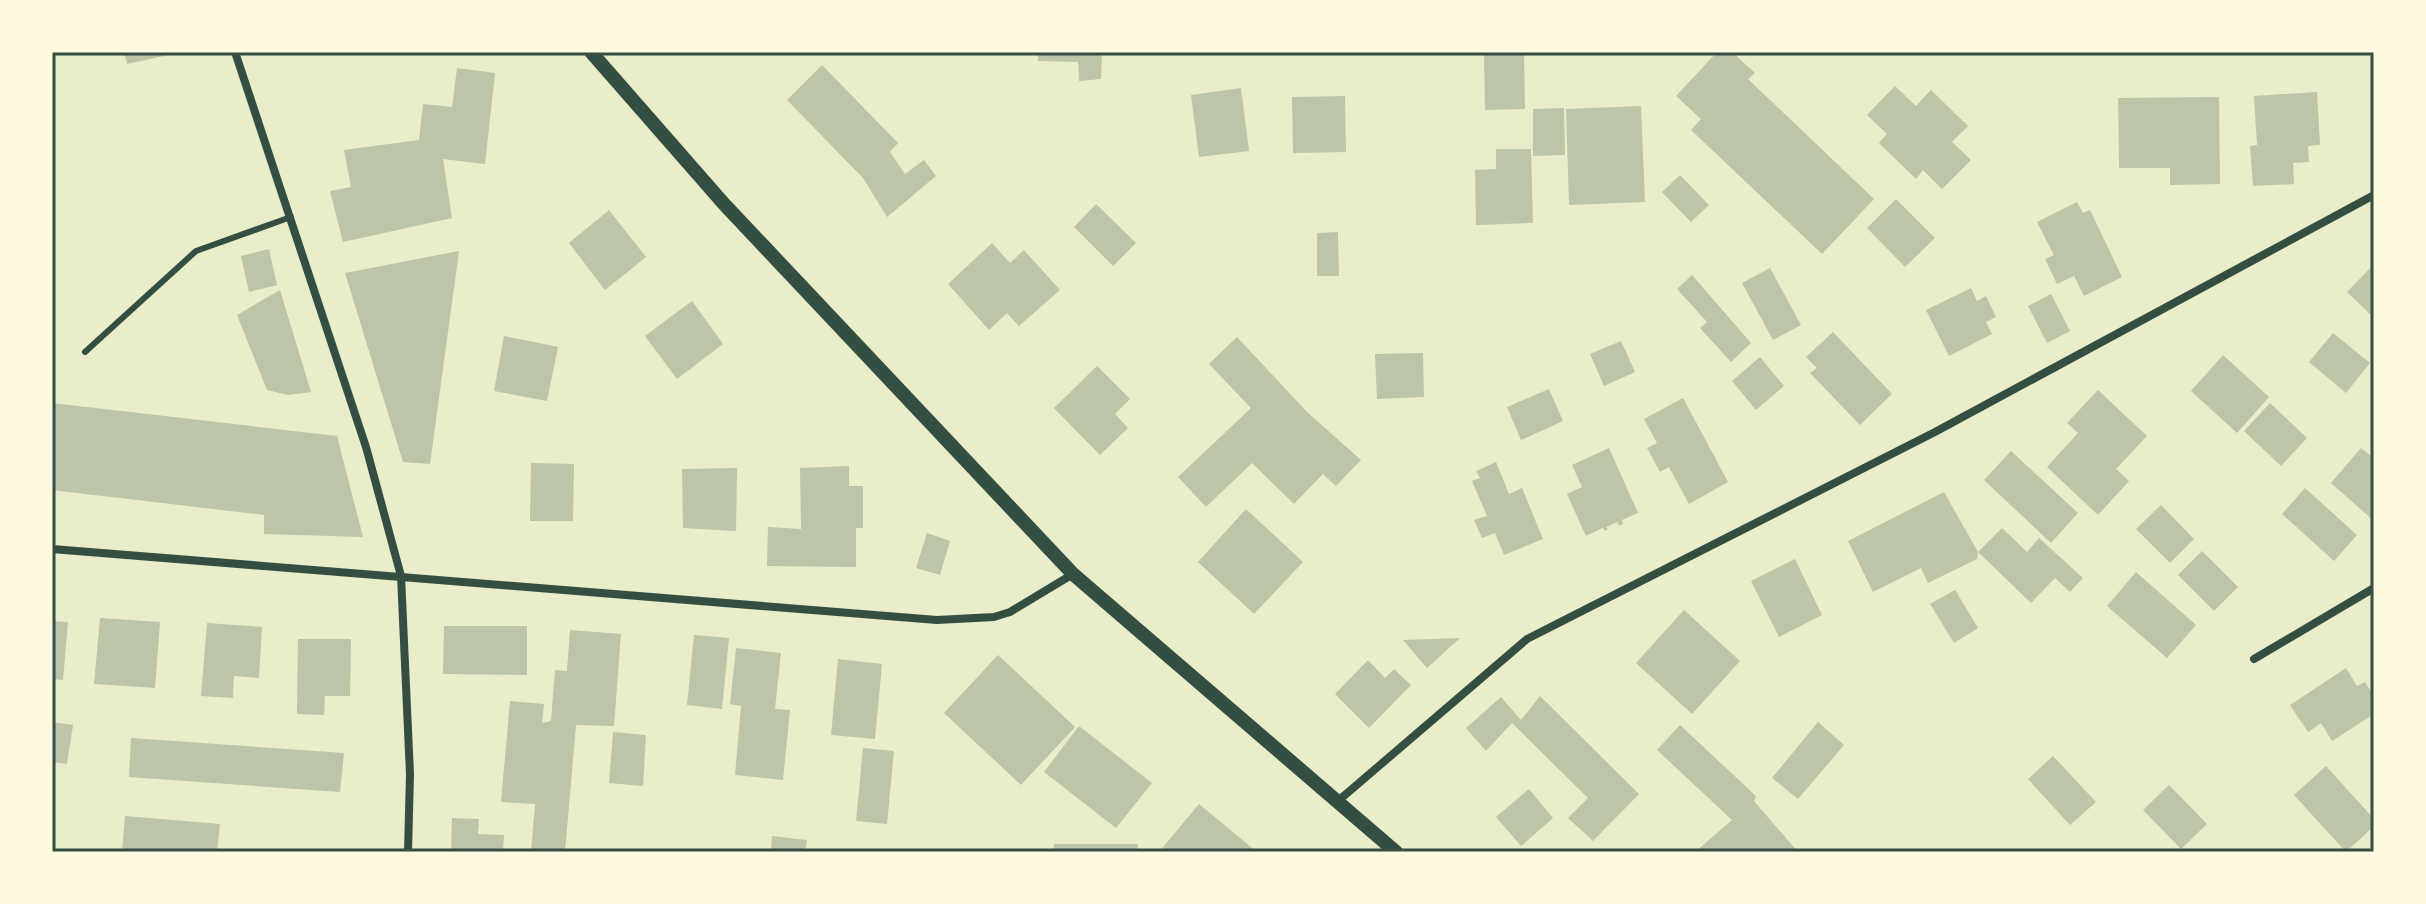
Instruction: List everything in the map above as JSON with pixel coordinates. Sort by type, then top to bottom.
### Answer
[{"type":"street","points":[[235,52],[366,447],[401,576],[410,774],[408,852]]},
{"type":"street","points":[[591,52],[724,204],[1073,574],[1396,852]]},
{"type":"street","points":[[1338,801],[1527,639],[1935,432],[2374,195]]},
{"type":"street","points":[[52,549],[937,620],[994,617],[1010,612],[1073,574]]},
{"type":"street","points":[[2254,659],[2374,588]]},
{"type":"lane","points":[[85,352],[196,251],[291,217]]},
{"type":"building","points":[[124,52],[178,52],[178,53],[127,64]]},
{"type":"building","points":[[1038,52],[1102,52],[1101,79],[1079,81],[1078,62],[1038,61]]},
{"type":"building","points":[[1484,52],[1524,52],[1525,109],[1485,110]]},
{"type":"building","points":[[1717,52],[1732,52],[1755,73],[1748,79],[1874,199],[1822,254],[1691,130],[1701,119],[1676,96]]},
{"type":"building","points":[[822,65],[898,143],[890,152],[905,174],[924,160],[936,176],[887,217],[863,178],[787,100]]},
{"type":"building","points":[[457,68],[495,73],[485,164],[443,159],[452,218],[343,242],[330,191],[351,187],[344,150],[419,140],[423,104],[452,107]]},
{"type":"building","points":[[1895,86],[1916,106],[1931,90],[1968,126],[1952,142],[1971,160],[1942,189],[1923,170],[1916,179],[1879,143],[1887,134],[1867,115]]},
{"type":"building","points":[[1241,88],[1249,151],[1199,157],[1191,95]]},
{"type":"building","points":[[2317,92],[2320,145],[2308,146],[2309,162],[2293,163],[2294,184],[2253,186],[2250,146],[2257,145],[2254,96]]},
{"type":"building","points":[[1345,96],[1346,152],[1293,153],[1292,97]]},
{"type":"building","points":[[2219,97],[2220,184],[2170,185],[2170,168],[2119,168],[2118,98]]},
{"type":"building","points":[[1641,106],[1645,202],[1569,205],[1566,109]]},
{"type":"building","points":[[1564,108],[1565,155],[1533,156],[1533,109]]},
{"type":"building","points":[[1496,149],[1531,149],[1533,223],[1476,225],[1475,170],[1496,169]]},
{"type":"building","points":[[1680,175],[1709,205],[1691,222],[1662,192]]},
{"type":"building","points":[[1896,199],[1935,238],[1905,267],[1867,228]]},
{"type":"building","points":[[2077,202],[2083,213],[2090,210],[2122,277],[2084,296],[2074,276],[2057,284],[2045,259],[2054,255],[2037,222]]},
{"type":"building","points":[[1096,204],[1136,243],[1113,266],[1074,227]]},
{"type":"building","points":[[609,210],[646,257],[605,290],[569,243]]},
{"type":"building","points":[[1338,232],[1339,276],[1317,276],[1317,233]]},
{"type":"building","points":[[992,243],[1010,263],[1024,250],[1060,290],[1019,326],[1007,313],[989,330],[948,284]]},
{"type":"building","points":[[269,249],[277,285],[249,292],[241,256]]},
{"type":"building","points":[[459,251],[430,464],[403,462],[345,273]]},
{"type":"building","points":[[2374,264],[2374,318],[2347,292]]},
{"type":"building","points":[[1770,268],[1801,325],[1773,340],[1742,283]]},
{"type":"building","points":[[1692,275],[1751,343],[1731,362],[1700,328],[1707,322],[1677,289]]},
{"type":"building","points":[[1971,288],[1977,301],[1986,296],[1996,317],[1986,322],[1992,334],[1949,356],[1926,310]]},
{"type":"building","points":[[280,290],[311,392],[288,395],[267,390],[237,315]]},
{"type":"building","points":[[2051,294],[2070,331],[2047,343],[2028,306]]},
{"type":"building","points":[[692,301],[723,344],[677,379],[645,336]]},
{"type":"building","points":[[1833,332],[1892,394],[1860,425],[1810,373],[1817,368],[1806,357]]},
{"type":"building","points":[[2333,333],[2370,363],[2346,393],[2309,362]]},
{"type":"building","points":[[504,336],[558,347],[547,401],[494,391]]},
{"type":"building","points":[[1237,337],[1307,412],[1361,460],[1336,486],[1323,474],[1294,504],[1252,463],[1206,507],[1178,477],[1251,408],[1209,364]]},
{"type":"building","points":[[1621,341],[1635,372],[1604,386],[1590,354]]},
{"type":"building","points":[[1423,353],[1424,397],[1377,399],[1375,354]]},
{"type":"building","points":[[2223,355],[2269,397],[2237,433],[2191,391]]},
{"type":"building","points":[[1760,357],[1784,386],[1756,410],[1732,381]]},
{"type":"building","points":[[1097,366],[1130,399],[1115,414],[1128,428],[1100,455],[1054,408]]},
{"type":"building","points":[[1549,389],[1563,421],[1521,440],[1507,407]]},
{"type":"building","points":[[2098,390],[2147,436],[2116,469],[2129,481],[2098,515],[2047,467],[2078,433],[2067,423]]},
{"type":"building","points":[[1683,398],[1728,482],[1689,504],[1669,467],[1660,472],[1647,448],[1657,443],[1644,419]]},
{"type":"building","points":[[52,403],[337,436],[363,537],[264,534],[264,515],[52,490]]},
{"type":"building","points":[[2270,403],[2307,438],[2281,466],[2244,431]]},
{"type":"building","points":[[1609,448],[1638,513],[1622,520],[1623,524],[1619,526],[1617,522],[1606,527],[1608,529],[1605,531],[1603,528],[1586,536],[1567,494],[1582,487],[1572,465]]},
{"type":"building","points":[[2361,448],[2371,456],[2374,453],[2374,521],[2331,483]]},
{"type":"building","points":[[2011,451],[2078,513],[2051,543],[1984,480]]},
{"type":"building","points":[[1496,462],[1509,494],[1522,488],[1543,539],[1504,555],[1495,533],[1482,538],[1474,520],[1487,516],[1472,481],[1480,478],[1476,471]]},
{"type":"building","points":[[531,463],[574,464],[573,521],[530,521]]},
{"type":"building","points":[[849,466],[849,486],[863,486],[863,528],[856,528],[856,567],[767,566],[768,527],[801,529],[800,468]]},
{"type":"building","points":[[737,468],[736,531],[683,528],[682,469]]},
{"type":"building","points":[[2305,488],[2357,535],[2334,561],[2282,514]]},
{"type":"building","points":[[1944,492],[1978,552],[1977,559],[1928,583],[1921,568],[1873,592],[1848,541]]},
{"type":"building","points":[[2161,505],[2194,539],[2170,563],[2136,529]]},
{"type":"building","points":[[1246,509],[1303,562],[1254,614],[1198,562]]},
{"type":"building","points":[[2002,528],[2027,552],[2039,538],[2083,578],[2070,592],[2055,578],[2031,603],[1978,552]]},
{"type":"building","points":[[927,533],[950,541],[940,575],[916,568]]},
{"type":"building","points":[[2202,551],[2238,587],[2214,611],[2178,575]]},
{"type":"building","points":[[1795,559],[1822,615],[1779,637],[1751,581]]},
{"type":"building","points":[[2136,572],[2196,625],[2167,658],[2107,606]]},
{"type":"building","points":[[1955,590],[1978,628],[1954,643],[1930,604]]},
{"type":"building","points":[[1684,610],[1740,661],[1692,714],[1636,663]]},
{"type":"building","points":[[100,618],[160,622],[155,688],[94,684]]},
{"type":"building","points":[[52,621],[68,622],[63,680],[52,679]]},
{"type":"building","points":[[207,623],[262,627],[259,678],[234,676],[233,698],[201,696]]},
{"type":"building","points":[[444,626],[527,626],[527,675],[443,674]]},
{"type":"building","points":[[570,630],[621,634],[614,726],[576,725],[565,852],[531,852],[535,804],[501,802],[510,701],[544,704],[542,723],[551,721],[555,670],[567,671]]},
{"type":"building","points":[[694,635],[729,638],[722,709],[687,705]]},
{"type":"building","points":[[1460,638],[1427,668],[1403,640]]},
{"type":"building","points":[[298,639],[351,639],[350,696],[325,696],[324,715],[297,714]]},
{"type":"building","points":[[736,648],[781,653],[775,709],[790,710],[783,780],[735,775],[741,706],[730,704]]},
{"type":"building","points":[[998,655],[1075,727],[1021,785],[944,713]]},
{"type":"building","points":[[838,659],[882,664],[875,739],[831,735]]},
{"type":"building","points":[[1368,660],[1385,678],[1394,669],[1411,685],[1369,728],[1335,694]]},
{"type":"building","points":[[2346,668],[2357,686],[2365,682],[2374,696],[2374,714],[2332,741],[2321,723],[2308,732],[2290,705]]},
{"type":"building","points":[[1540,696],[1639,794],[1593,841],[1568,818],[1588,798],[1512,723],[1486,751],[1466,728],[1501,697],[1521,720]]},
{"type":"building","points":[[52,722],[73,725],[67,764],[52,762]]},
{"type":"building","points":[[1818,722],[1844,745],[1798,799],[1772,778]]},
{"type":"building","points":[[1680,725],[1756,796],[1754,801],[1798,852],[1695,852],[1732,820],[1657,750]]},
{"type":"building","points":[[1079,726],[1152,783],[1116,828],[1044,772]]},
{"type":"building","points":[[613,732],[646,735],[643,786],[609,783]]},
{"type":"building","points":[[131,738],[344,753],[340,792],[129,777]]},
{"type":"building","points":[[863,748],[894,751],[887,824],[856,821]]},
{"type":"building","points":[[2053,756],[2096,802],[2070,825],[2028,779]]},
{"type":"building","points":[[2326,766],[2374,819],[2374,826],[2346,852],[2294,795]]},
{"type":"building","points":[[2169,785],[2207,824],[2181,849],[2143,810]]},
{"type":"building","points":[[1529,789],[1553,818],[1521,846],[1496,817]]},
{"type":"building","points":[[1199,804],[1257,852],[1159,852]]},
{"type":"building","points":[[125,816],[220,824],[217,852],[122,852]]},
{"type":"building","points":[[452,818],[479,819],[478,834],[504,835],[503,852],[451,852]]},
{"type":"building","points":[[772,836],[807,840],[805,852],[771,852]]},
{"type":"building","points":[[1054,844],[1138,844],[1137,852],[1053,852]]}]
